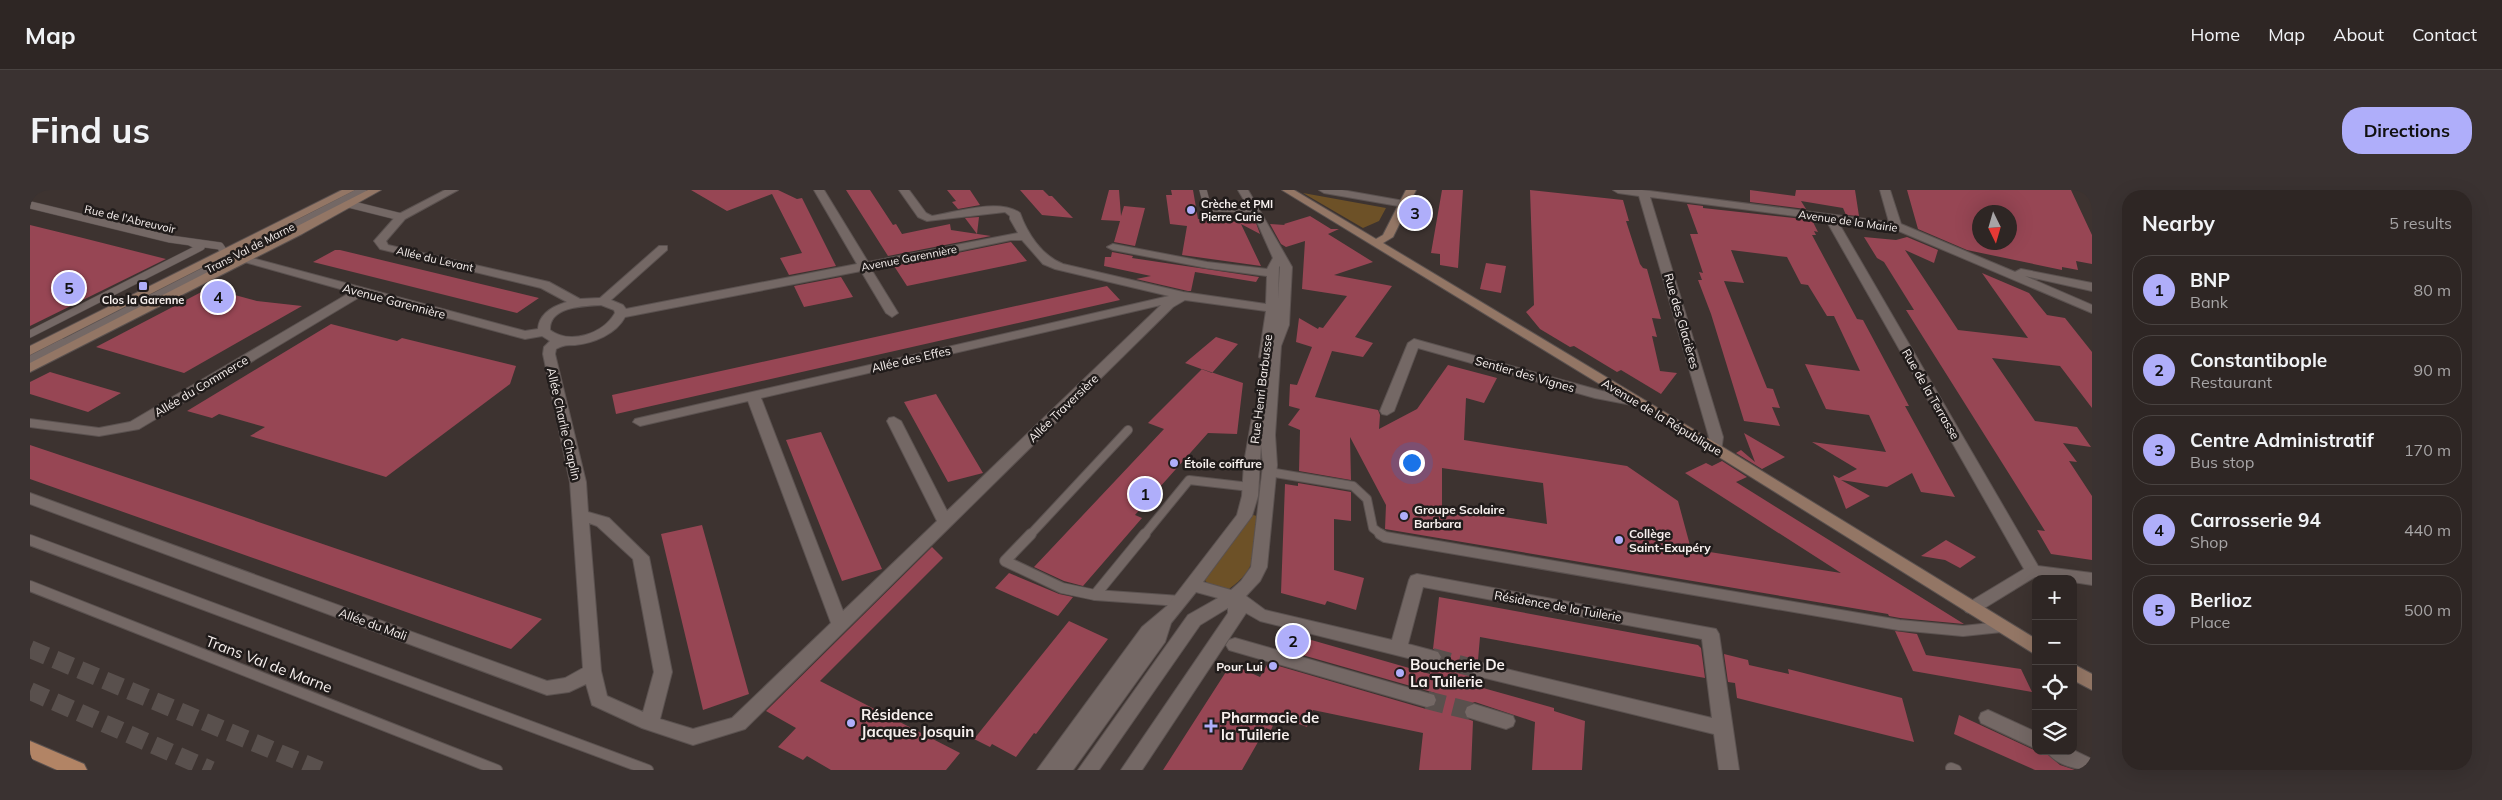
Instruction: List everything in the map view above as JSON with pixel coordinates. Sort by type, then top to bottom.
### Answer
[{"type":"main road","points":[[30,749],[77,770]]},
{"type":"street","points":[[30,368],[350,190]]},
{"type":"street","points":[[30,351],[376,190]]},
{"type":"street","name":"Allée du Levant","points":[[453,190],[401,217],[380,241],[384,247],[545,285],[578,303]]},
{"type":"street","points":[[819,190],[866,266],[892,313]]},
{"type":"street","points":[[904,190],[922,215],[931,219],[998,208],[1008,209],[1016,215],[1015,219],[1025,236],[1052,264],[1183,296],[1278,309]]},
{"type":"street","name":"Rue Henri Barbusse","points":[[1062,770],[1159,637],[1164,622],[1244,516],[1250,487],[1251,463],[1286,267],[1279,258],[1243,190]]},
{"type":"street","name":"Avenue de la République","points":[[1287,190],[1716,449],[2032,646]]},
{"type":"street","points":[[1324,190],[1404,204]]},
{"type":"street","points":[[1376,243],[1387,237],[1411,190]]},
{"type":"street","name":"Avenue de la Mairie","points":[[1618,190],[1896,226],[2092,309]]},
{"type":"street","points":[[1724,204],[1725,190]]},
{"type":"street","points":[[1885,190],[1896,226]]},
{"type":"street","name":"Rue des Glacières","points":[[1644,194],[1716,437],[1716,449]]},
{"type":"street","name":"Rue de la Terrasse","points":[[1830,217],[2033,571]]},
{"type":"street","name":"Avenue Garennière","points":[[621,313],[633,313],[1011,237],[1025,236]]},
{"type":"street","points":[[1113,247],[1207,265],[1274,273]]},
{"type":"street","points":[[603,301],[663,248]]},
{"type":"street","name":"Avenue Garennière","points":[[234,255],[358,292],[525,335],[545,332]]},
{"type":"street","name":"Rue Henri Barbusse","points":[[1088,770],[1194,620],[1236,597],[1256,574],[1259,567],[1269,472],[1270,453],[1268,435],[1275,346],[1282,333],[1273,266],[1279,258]]},
{"type":"street","points":[[1978,262],[2092,287]]},
{"type":"street","points":[[2072,284],[2073,298],[2092,319]]},
{"type":"street","name":"Allée du Commerce","points":[[30,423],[99,432],[134,426],[358,292]]},
{"type":"street","name":"Allée des Effes","points":[[640,422],[1183,296]]},
{"type":"street","name":"Allée Traversière","points":[[649,723],[693,737],[738,724],[1170,304],[1183,296]]},
{"type":"street","points":[[603,301],[619,308],[621,313],[619,322],[610,330],[595,336],[562,340],[545,332],[543,326],[546,319],[559,309],[578,303],[603,301]]},
{"type":"street","name":"Allée Charlie Chaplin","points":[[562,340],[550,347],[549,354],[578,482],[592,670]]},
{"type":"street","name":"Sentier des Vignes","points":[[1388,411],[1414,342],[1600,396],[1636,402]]},
{"type":"street","points":[[753,396],[840,625]]},
{"type":"street","points":[[894,421],[946,523]]},
{"type":"street","name":"Allée du Mali","points":[[30,498],[547,688],[568,684],[592,670]]},
{"type":"street","points":[[581,515],[602,522],[642,557],[663,672],[649,723],[599,700],[592,670]]},
{"type":"street","points":[[1972,608],[2033,571],[2092,579]]},
{"type":"street","name":"Résidence de la Tuilerie","points":[[1398,649],[1416,580],[1710,634],[1729,770]]},
{"type":"street","points":[[1192,585],[1236,597],[1260,615],[1432,657]]},
{"type":"street","points":[[1131,770],[1237,614],[1236,597]]},
{"type":"street","points":[[1180,601],[1204,613]]},
{"type":"street","name":"Rue Henri Barbusse","points":[[1047,770],[1148,632],[1164,622]]},
{"type":"street","points":[[1235,645],[1427,700]]},
{"type":"street","points":[[1477,669],[1724,729]]},
{"type":"street","points":[[2077,674],[2092,683]]},
{"type":"street","points":[[1474,712],[1506,721]]},
{"type":"street","points":[[1988,718],[2032,739]]},
{"type":"street","points":[[2065,755],[2092,768]]},
{"type":"lane","name":"Trans Val de Marne","points":[[30,360],[363,190]]},
{"type":"lane","points":[[1203,190],[1207,205],[1214,208],[1254,209]]},
{"type":"lane","points":[[348,204],[401,217]]},
{"type":"lane","name":"Rue de l'Abreuvoir","points":[[30,205],[190,242],[220,246],[234,255]]},
{"type":"lane","points":[[30,334],[201,247],[190,242]]},
{"type":"lane","points":[[1128,430],[1005,561],[1062,588],[1095,595],[1180,601]]},
{"type":"lane","points":[[1269,472],[1354,486],[1367,499],[1373,528],[1385,537],[1899,625],[1963,631],[2001,627]]},
{"type":"lane","points":[[1095,595],[1190,480],[1250,487]]},
{"type":"lane","points":[[30,540],[648,770]]},
{"type":"lane","name":"Trans Val de Marne","points":[[30,586],[497,770]]},
{"type":"shaded area","points":[[1303,193],[1386,208],[1379,221],[1363,228]]},
{"type":"shaded area","points":[[1253,515],[1257,516],[1254,557],[1246,573],[1229,589],[1207,583],[1205,580]]},
{"type":"building","points":[[691,190],[778,190],[797,199],[802,198],[836,266],[789,275],[780,258],[802,253],[772,194],[727,211]]},
{"type":"building","points":[[846,190],[870,190],[893,225],[896,224],[902,234],[950,224],[951,230],[991,236],[888,256]]},
{"type":"building","points":[[947,190],[970,190],[980,205],[958,209],[952,202],[956,201]]},
{"type":"building","points":[[1020,190],[1043,190],[1049,196],[1052,196],[1073,218],[1042,215]]},
{"type":"building","points":[[1109,190],[1119,190],[1121,216],[1124,206],[1145,208],[1135,246],[1114,242],[1120,221],[1101,220]]},
{"type":"building","points":[[1171,190],[1193,190],[1198,219],[1256,223],[1260,234],[1241,224],[1261,266],[1182,255],[1187,226],[1170,224],[1166,195],[1172,195]]},
{"type":"building","points":[[1442,190],[1463,190],[1458,268],[1440,265],[1440,254],[1431,253]]},
{"type":"building","points":[[1530,190],[1623,200],[1629,221],[1626,221],[1640,264],[1643,268],[1647,269],[1661,319],[1652,318],[1657,337],[1652,336],[1660,371],[1677,373],[1661,394],[1621,370],[1617,372],[1574,346],[1570,347],[1540,329],[1526,312],[1534,305]]},
{"type":"building","points":[[1750,190],[1795,196],[1796,190],[1855,190],[1859,216],[1846,215],[1843,208],[1801,201],[1806,209],[1750,202]]},
{"type":"building","points":[[1907,190],[2071,190],[2092,235],[2092,264],[2076,261],[2078,270],[2062,267],[2062,270],[1967,250],[1918,229]]},
{"type":"building","points":[[1687,204],[1703,206],[1703,208],[1812,220],[1818,232],[1814,231],[1816,235],[1812,235],[1857,319],[1863,320],[1909,406],[1905,406],[1955,497],[1921,492],[1912,473],[1887,487],[1841,480],[1870,496],[1846,509],[1833,475],[1839,478],[1857,469],[1812,442],[1886,452],[1869,415],[1826,409],[1805,364],[1860,371],[1834,316],[1827,316],[1808,285],[1801,284],[1787,257],[1731,250],[1744,283],[1724,281],[1767,388],[1773,389],[1780,408],[1772,407],[1780,426],[1744,421],[1711,314],[1698,280],[1702,280],[1699,272],[1703,273],[1690,234],[1698,234]]},
{"type":"building","points":[[1310,216],[1331,229],[1339,229],[1328,234],[1373,262],[1334,275],[1392,286],[1355,337],[1373,343],[1363,357],[1332,351],[1315,397],[1378,410],[1380,415],[1379,429],[1417,409],[1448,365],[1497,378],[1484,403],[1466,398],[1464,440],[1627,466],[1678,501],[1691,549],[1841,573],[1685,473],[1706,463],[1712,466],[1722,461],[1747,477],[1736,482],[1964,624],[1900,618],[1889,616],[1888,614],[1385,529],[1386,505],[1350,437],[1351,480],[1299,471],[1300,430],[1288,425],[1300,409],[1289,406],[1290,384],[1297,385],[1312,347],[1296,342],[1299,318],[1318,329],[1319,327],[1323,328],[1347,296],[1302,289],[1305,241],[1286,247],[1281,244],[1270,224],[1284,224]],"holes":[[[1442,468],[1543,483],[1547,524],[1442,507]]]},
{"type":"building","points":[[979,217],[977,234],[965,218]]},
{"type":"building","points":[[30,225],[79,237],[166,259],[30,326]]},
{"type":"building","points":[[1864,237],[1896,240],[1907,237],[1938,250],[1934,263],[1905,250],[1958,330],[2028,338],[1982,273],[2029,293],[2047,315],[2065,318],[2092,352],[2092,408],[2060,366],[1992,358],[2035,421],[2077,427],[2091,447],[2063,443],[2077,462],[2069,461],[2092,496],[2092,560],[2051,554],[2037,530],[2045,531],[1906,310],[1914,310],[1884,262],[1877,258]]},
{"type":"building","points":[[1011,242],[1027,261],[907,286],[894,266]]},
{"type":"building","points":[[335,250],[539,298],[517,313],[313,262]]},
{"type":"building","points":[[1112,252],[1133,256],[1132,258],[1259,277],[1256,282],[1195,272],[1191,291],[1188,291],[1136,279],[1151,276],[1104,266],[1105,257],[1111,257]]},
{"type":"building","points":[[1486,263],[1506,266],[1501,293],[1480,289]]},
{"type":"building","points":[[841,277],[853,297],[804,307],[794,286]]},
{"type":"building","points":[[1107,286],[1120,300],[616,414],[612,395]]},
{"type":"building","points":[[209,288],[257,301],[302,306],[184,373],[96,347]]},
{"type":"building","points":[[331,324],[397,341],[402,338],[516,366],[510,384],[386,477],[250,436],[265,427],[219,414],[212,418],[187,411]]},
{"type":"building","points":[[1216,337],[1238,344],[1212,373],[1185,363]]},
{"type":"building","points":[[1202,369],[1243,383],[1237,434],[1208,433],[1135,515],[1142,518],[1083,586],[1064,581],[1034,567],[1164,429],[1148,423]]},
{"type":"building","points":[[50,372],[121,393],[88,412],[30,394],[30,382]]},
{"type":"building","points":[[936,394],[983,473],[948,482],[904,402]]},
{"type":"building","points":[[821,432],[882,569],[842,581],[786,440]]},
{"type":"building","points":[[1744,433],[1785,457],[1762,469],[1736,453],[1741,450],[1755,462]]},
{"type":"building","points":[[30,445],[542,619],[511,649],[30,479]]},
{"type":"building","points":[[1298,483],[1351,492],[1351,521],[1334,519],[1334,570],[1364,578],[1356,610],[1327,601],[1325,605],[1281,593],[1285,484],[1298,486]]},
{"type":"building","points":[[702,525],[749,694],[703,710],[661,534]]},
{"type":"building","points":[[1946,540],[1976,557],[1960,568],[1945,560],[1921,556]]},
{"type":"building","name":"Résidence Jacques Josquin","points":[[932,547],[943,558],[820,681],[960,753],[946,770],[831,770],[807,756],[803,760],[778,747],[796,728],[766,711]]},
{"type":"building","points":[[1009,573],[1059,594],[1073,597],[1058,616],[995,588]]},
{"type":"building","points":[[1439,597],[1698,645],[1701,648],[1705,678],[1480,637],[1478,660],[1470,662],[1466,668],[1469,675],[1477,678],[1476,686],[1554,708],[1554,711],[1585,721],[1582,770],[1532,770],[1535,722],[1475,702],[1466,705],[1463,711],[1465,718],[1473,721],[1471,770],[1419,770],[1423,733],[1313,710],[1307,727],[1277,716],[1271,730],[1266,728],[1242,770],[1163,770],[1231,664],[1260,677],[1268,663],[1426,709],[1435,707],[1438,701],[1435,693],[1278,648],[1287,633],[1430,674],[1431,666],[1439,664],[1443,658],[1440,651],[1433,649]]},
{"type":"building","points":[[1069,621],[1108,639],[1036,734],[1034,733],[1016,757],[992,744],[990,747],[974,739]]},
{"type":"building","points":[[1895,631],[1917,634],[1926,655],[2021,669],[2032,692],[1913,671]]},
{"type":"building","points":[[1724,654],[1748,660],[1749,665],[1789,674],[1788,669],[1902,698],[1914,742],[1737,698],[1735,683],[1728,682]]},
{"type":"building","points":[[1959,715],[2032,749],[2032,755],[2048,755],[2060,765],[2075,770],[2035,770],[1954,734]]},
{"type":"tunnel","points":[[30,649],[320,770]]},
{"type":"tunnel","points":[[1432,657],[1477,669]]},
{"type":"tunnel","points":[[30,691],[211,770]]},
{"type":"tunnel","points":[[1427,700],[1474,712]]},
{"type":"place","name":"Crèche et PMI Pierre Curie","points":[[1191,210]]},
{"type":"place","name":"Centre Administratif","points":[[1415,213]]},
{"type":"place","name":"Clos la Garenne","points":[[143,286]]},
{"type":"place","name":"Berlioz","points":[[69,288]]},
{"type":"place","name":"Carrosserie 94","points":[[218,297]]},
{"type":"place","name":"Étoile coiffure","points":[[1174,463]]},
{"type":"place","name":"BNP","points":[[1145,494]]},
{"type":"place","name":"Groupe Scolaire Barbara","points":[[1404,516]]},
{"type":"place","name":"Collège Saint-Exupéry","points":[[1619,540]]},
{"type":"place","name":"Constantibople","points":[[1293,641]]},
{"type":"place","name":"Pour Lui","points":[[1273,666]]},
{"type":"place","name":"Boucherie De La Tuilerie","points":[[1400,673]]},
{"type":"place","name":"Résidence Jacques Josquin","points":[[851,723]]},
{"type":"place","name":"Pharmacie de la Tuilerie","points":[[1211,726]]}]
